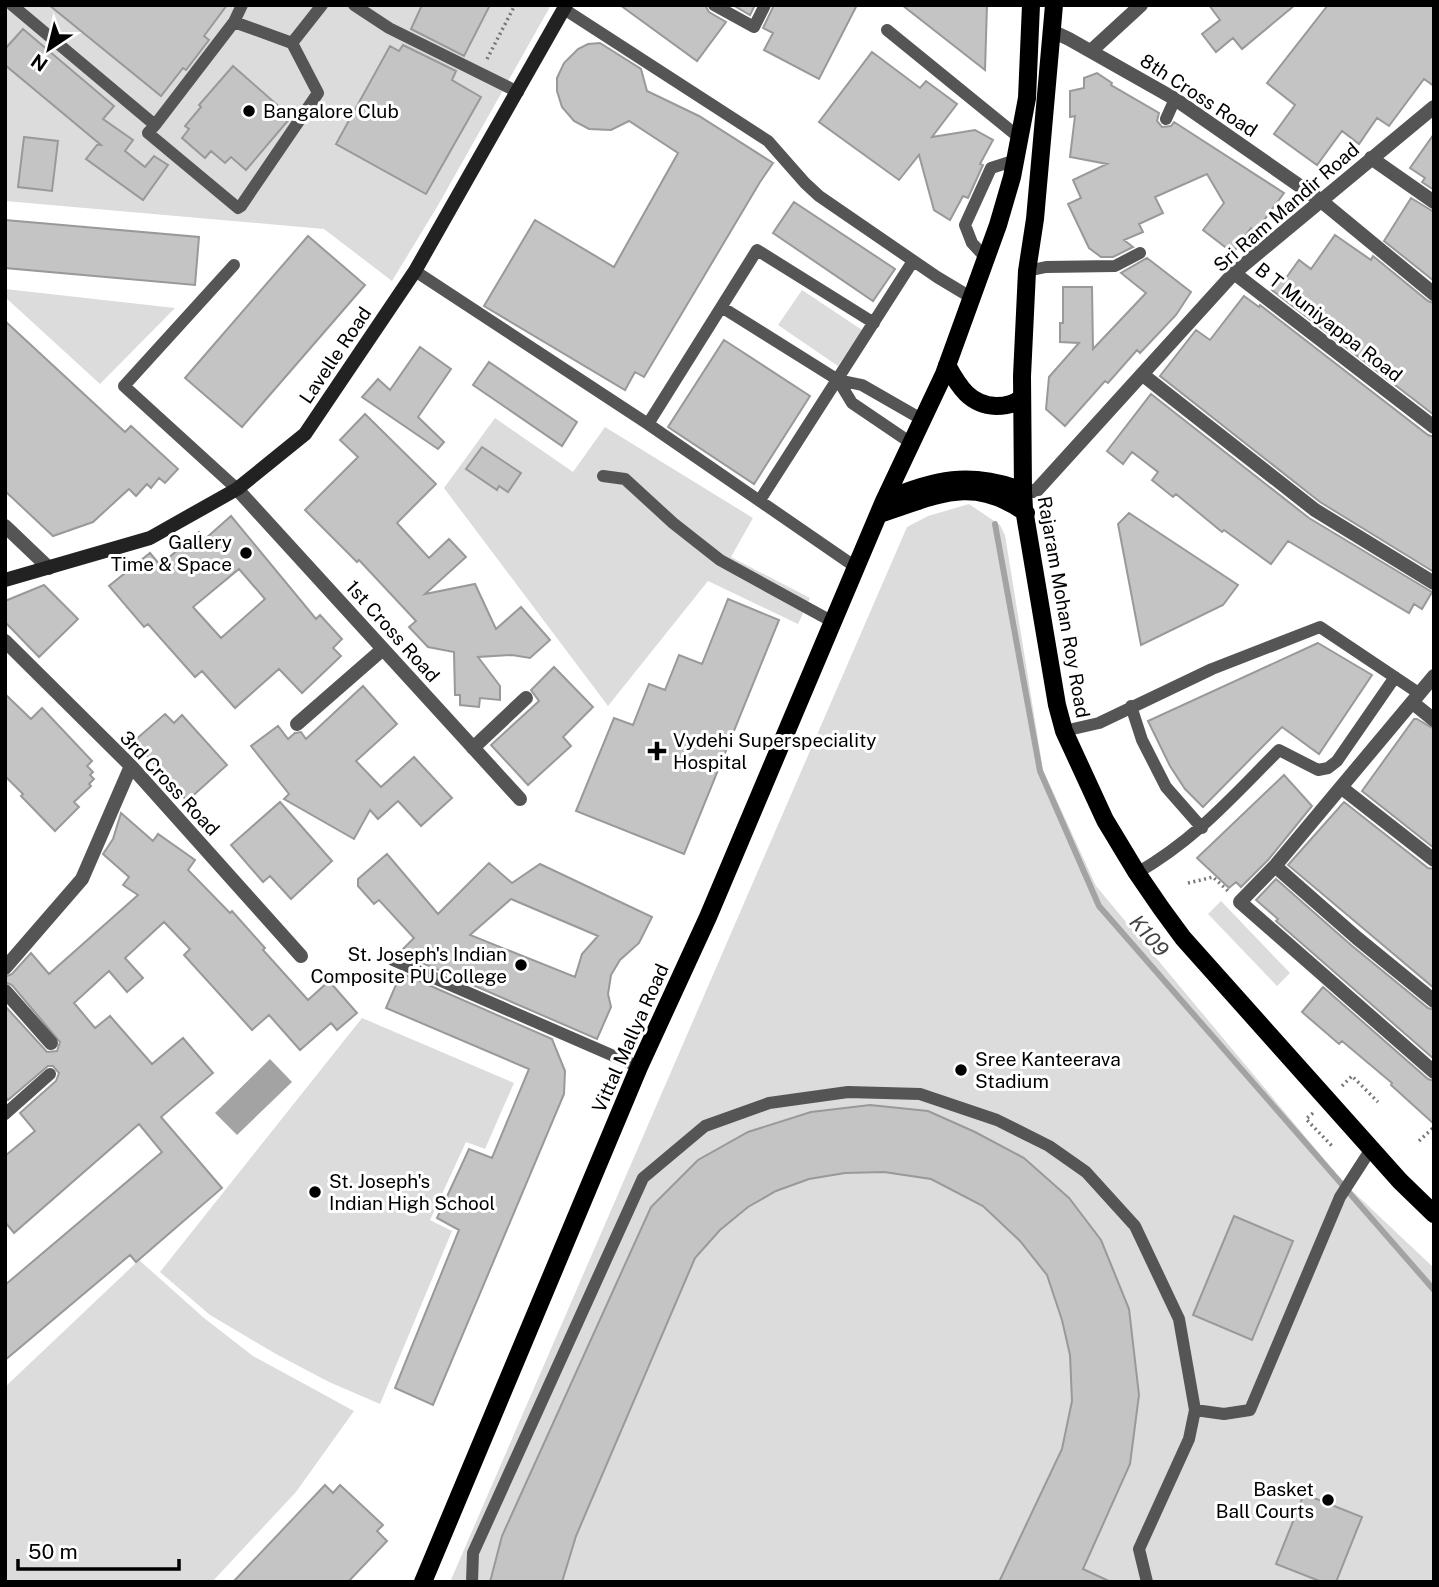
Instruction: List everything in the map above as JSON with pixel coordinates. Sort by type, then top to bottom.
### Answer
[{"type":"main road","points":[[881,507],[947,365],[998,225],[1021,139],[1027,98],[1031,5]]},
{"type":"main road","name":"Rajaram Mohan Roy Road","points":[[1054,5],[1035,219],[1027,271],[1022,397],[1023,491],[1056,705],[1064,731],[1105,820],[1136,873],[1183,938],[1371,1149],[1434,1214]]},
{"type":"main road","points":[[947,365],[967,396],[981,404],[1016,403],[1022,397]]},
{"type":"main road","points":[[881,507],[918,486],[942,481],[988,481],[1023,491]]},
{"type":"main road","points":[[881,507],[962,491],[986,493],[1006,499],[1026,513]]},
{"type":"main road","name":"Vittal Mallya Road","points":[[424,1582],[639,1067],[708,917],[881,507]]},
{"type":"street","points":[[1091,51],[1141,5]]},
{"type":"street","name":"Lavelle Road","points":[[5,580],[150,538],[237,489],[305,434],[415,271],[565,7]]},
{"type":"street","name":"8th Cross Road","points":[[1052,31],[1175,99],[1320,200],[1434,294]]},
{"type":"street","name":"Sri Ram Mandir Road","points":[[1023,491],[1036,491],[1234,273],[1371,158],[1430,115]]},
{"type":"street","points":[[1371,158],[1434,202]]},
{"type":"street","name":"B T Muniyappa Road","points":[[1234,273],[1434,427]]},
{"type":"street","points":[[1143,375],[1315,510],[1434,583]]},
{"type":"street","name":"1st Cross Road","points":[[237,489],[520,799]]},
{"type":"street","points":[[5,526],[49,568]]},
{"type":"street","name":"3rd Cross Road","points":[[5,641],[131,766],[301,956]]},
{"type":"street","points":[[297,724],[383,649]]},
{"type":"street","points":[[1434,676],[1342,788],[1240,902],[1434,1072]]},
{"type":"street","points":[[473,748],[526,698]]},
{"type":"street","points":[[1416,698],[1434,720]]},
{"type":"street","points":[[5,968],[82,879],[131,766]]},
{"type":"street","points":[[1342,788],[1434,860]]},
{"type":"street","points":[[1275,866],[1434,1001]]},
{"type":"street","points":[[5,991],[51,1044]]},
{"type":"lane","points":[[12,5],[155,125]]},
{"type":"lane","points":[[234,22],[292,43],[318,93],[238,208],[148,133],[234,22],[242,5]]},
{"type":"lane","points":[[292,43],[322,5]]},
{"type":"lane","points":[[354,5],[388,28],[519,92]]},
{"type":"lane","points":[[714,5],[754,27],[765,5]]},
{"type":"lane","points":[[565,7],[768,141],[819,196],[972,298]]},
{"type":"lane","points":[[887,30],[1021,139]]},
{"type":"lane","points":[[1166,119],[1175,99]]},
{"type":"lane","points":[[986,258],[972,243],[965,225],[990,168],[1016,160]]},
{"type":"lane","points":[[648,424],[757,250],[874,323]]},
{"type":"lane","points":[[1027,271],[1046,267],[1115,266],[1140,253]]},
{"type":"lane","points":[[760,500],[913,261]]},
{"type":"lane","points":[[234,265],[124,386],[237,489]]},
{"type":"lane","points":[[415,271],[648,424],[857,568]]},
{"type":"lane","points":[[723,308],[838,380],[862,385],[923,419]]},
{"type":"lane","points":[[838,380],[852,402],[911,443]]},
{"type":"lane","points":[[603,475],[625,479],[673,523],[720,560],[833,622]]},
{"type":"lane","points":[[1064,731],[1099,723],[1212,669],[1320,627],[1395,677],[1416,698]]},
{"type":"lane","points":[[1136,873],[1168,855],[1202,828],[1279,750],[1318,770],[1328,768],[1336,761],[1395,677]]},
{"type":"lane","points":[[1131,706],[1142,740],[1167,787],[1202,828]]},
{"type":"lane","points":[[393,960],[639,1067]]},
{"type":"lane","points":[[5,1114],[50,1074]]},
{"type":"lane","points":[[472,1582],[473,1553],[643,1178],[705,1126],[769,1103],[848,1092],[920,1094],[996,1120],[1049,1146],[1086,1172],[1135,1226],[1179,1319],[1195,1410],[1189,1439],[1139,1549],[1147,1582]]},
{"type":"lane","points":[[1195,1410],[1224,1414],[1250,1410],[1340,1197],[1371,1149]]},
{"type":"path","points":[[480,74],[515,5]]},
{"type":"path","points":[[1188,883],[1213,877]]},
{"type":"path","points":[[1353,1076],[1378,1102]]},
{"type":"path","points":[[1306,1119],[1332,1146]]},
{"type":"path","points":[[1419,1141],[1434,1127]]},
{"type":"shaded area","name":"Bangalore Club","points":[[5,5],[551,5],[392,281],[324,229],[5,201]]},
{"type":"shaded area","points":[[5,289],[175,308],[100,384],[5,297]]},
{"type":"shaded area","points":[[802,290],[862,330],[838,366],[778,325]]},
{"type":"shaded area","points":[[495,418],[573,472],[605,427],[753,518],[731,557],[810,598],[798,624],[708,581],[608,706],[444,488]]},
{"type":"shaded area","name":"Sree Kanteerava Stadium","points":[[969,504],[1000,525],[1005,535],[1043,770],[1096,886],[1344,1183],[1434,1268],[1434,1582],[450,1582],[907,527],[928,516]]},
{"type":"shaded area","points":[[1221,901],[1290,973],[1277,986],[1208,914]]},
{"type":"shaded area","points":[[362,1018],[514,1083],[485,1149],[466,1142],[430,1220],[452,1231],[380,1404],[329,1382],[210,1315],[160,1272]]},
{"type":"shaded area","points":[[270,1059],[292,1082],[237,1135],[215,1113]]},
{"type":"shaded area","points":[[139,1260],[204,1318],[253,1356],[354,1411],[296,1492],[212,1582],[5,1582],[5,1387]]},
{"type":"building","points":[[49,5],[227,5],[204,36],[209,40],[161,96]]},
{"type":"building","points":[[422,5],[490,5],[464,56],[411,29]]},
{"type":"building","points":[[620,5],[705,5],[709,12],[726,22],[697,61]]},
{"type":"building","points":[[733,5],[755,5],[750,15]]},
{"type":"building","points":[[774,5],[857,5],[819,79],[764,50],[773,33],[763,28]]},
{"type":"building","points":[[902,5],[987,5],[985,70]]},
{"type":"building","points":[[1209,5],[1295,5],[1242,49],[1233,38],[1216,52],[1202,34],[1220,20]]},
{"type":"building","points":[[1328,5],[1434,5],[1434,86],[1424,79],[1389,126],[1377,118],[1359,144],[1342,131],[1317,165],[1274,134],[1295,105],[1267,83]]},
{"type":"building","points":[[23,29],[114,106],[103,119],[133,140],[125,151],[145,167],[154,156],[168,165],[143,200],[86,159],[97,145],[101,145],[5,65],[5,49]]},
{"type":"building","points":[[600,43],[641,69],[647,91],[699,116],[773,163],[644,377],[635,372],[625,390],[484,306],[535,220],[614,267],[678,153],[629,121],[611,130],[589,129],[574,121],[562,107],[557,91],[557,78],[564,63],[578,49],[588,44]]},
{"type":"building","points":[[403,45],[456,71],[452,80],[481,97],[426,194],[336,144],[390,46],[399,51]]},
{"type":"building","points":[[872,52],[920,88],[926,81],[957,104],[932,137],[975,130],[993,140],[980,164],[983,165],[968,198],[963,196],[950,220],[934,210],[919,155],[899,180],[819,122]]},
{"type":"building","points":[[233,66],[291,117],[246,170],[231,157],[225,163],[211,151],[205,158],[182,138],[189,129],[185,126],[201,107],[199,105]]},
{"type":"building","points":[[1097,73],[1112,83],[1111,85],[1159,113],[1157,121],[1162,127],[1171,126],[1174,122],[1284,193],[1256,231],[1251,228],[1233,253],[1203,230],[1224,203],[1207,174],[1155,197],[1163,213],[1139,224],[1143,232],[1124,240],[1133,247],[1113,257],[1101,257],[1089,248],[1068,204],[1081,198],[1073,180],[1107,164],[1070,157],[1075,116],[1070,117],[1070,91],[1084,88],[1084,78]]},
{"type":"building","points":[[1434,134],[1434,190],[1422,182],[1425,178],[1410,168]]},
{"type":"building","points":[[24,137],[58,141],[52,191],[18,187]]},
{"type":"building","points":[[1411,198],[1434,212],[1434,281],[1384,241]]},
{"type":"building","points":[[794,202],[895,269],[873,301],[773,233]]},
{"type":"building","points":[[5,220],[199,237],[195,285],[5,268]]},
{"type":"building","points":[[1335,235],[1371,260],[1373,256],[1434,303],[1434,415],[1272,290],[1283,276],[1286,278],[1299,260],[1311,269]]},
{"type":"building","points":[[308,236],[365,285],[242,427],[185,378]]},
{"type":"building","points":[[1147,258],[1191,292],[1176,315],[1140,353],[1137,350],[1108,383],[1105,381],[1065,426],[1046,409],[1049,377],[1079,343],[1060,342],[1063,287],[1092,287],[1093,349],[1146,293],[1121,273]]},
{"type":"building","points":[[1244,296],[1259,307],[1260,305],[1434,437],[1434,572],[1320,502],[1160,376],[1196,330],[1210,340]]},
{"type":"building","points":[[5,321],[125,432],[131,426],[178,469],[165,483],[159,478],[151,488],[147,484],[136,496],[129,489],[93,522],[53,536],[5,491]]},
{"type":"building","points":[[724,340],[810,396],[754,484],[668,427]]},
{"type":"building","points":[[420,347],[451,369],[418,417],[444,442],[438,449],[362,397],[378,379],[390,390]]},
{"type":"building","points":[[489,362],[577,422],[562,446],[473,385]]},
{"type":"building","points":[[1151,394],[1309,518],[1432,592],[1422,609],[1414,604],[1409,613],[1288,541],[1271,564],[1224,530],[1222,532],[1176,494],[1173,497],[1152,480],[1158,472],[1132,452],[1123,464],[1107,451]]},
{"type":"building","points":[[365,414],[436,484],[397,523],[429,558],[449,539],[466,557],[425,594],[475,584],[496,629],[521,607],[550,640],[530,658],[512,655],[478,657],[500,686],[500,700],[480,698],[479,707],[460,705],[460,695],[455,695],[454,652],[428,647],[409,627],[416,621],[359,560],[357,562],[305,510],[358,457],[340,440]]},
{"type":"building","points":[[482,447],[521,473],[508,492],[499,486],[497,490],[466,469]]},
{"type":"building","points":[[1129,513],[1238,585],[1223,605],[1141,645],[1118,524]]},
{"type":"building","points":[[231,516],[316,619],[320,615],[342,639],[333,648],[341,656],[302,693],[279,669],[235,708],[202,671],[195,677],[148,624],[144,627],[109,586],[150,553],[160,565],[199,532],[205,539]],"holes":[[[239,569],[265,599],[221,638],[193,607]]]},
{"type":"building","points":[[44,585],[78,619],[39,657],[5,622],[5,601]]},
{"type":"building","points":[[728,599],[779,620],[684,854],[576,811],[614,718],[633,725],[649,684],[665,690],[679,655],[702,664]]},
{"type":"building","points":[[1318,643],[1372,675],[1319,754],[1282,727],[1203,807],[1185,789],[1170,766],[1148,721]]},
{"type":"building","points":[[554,667],[593,707],[563,737],[571,746],[528,785],[491,745],[539,701],[531,690]]},
{"type":"building","points":[[363,686],[397,724],[356,761],[381,787],[414,757],[452,798],[421,826],[398,801],[378,819],[370,810],[354,839],[284,799],[289,794],[251,746],[278,726],[288,739],[301,732],[306,739]]},
{"type":"building","points":[[5,694],[31,719],[42,708],[92,761],[87,766],[93,772],[90,775],[94,779],[89,784],[91,786],[74,802],[79,807],[55,831],[5,776]]},
{"type":"building","points":[[165,714],[174,723],[182,715],[227,765],[187,801],[134,741]]},
{"type":"building","points":[[1414,719],[1434,729],[1434,848],[1362,791]]},
{"type":"building","points":[[1284,775],[1312,806],[1268,860],[1241,887],[1236,882],[1229,888],[1197,858]]},
{"type":"building","points":[[280,802],[332,861],[291,899],[270,876],[263,882],[231,845]]},
{"type":"building","points":[[1344,802],[1428,868],[1434,869],[1434,988],[1288,865]]},
{"type":"building","points":[[121,813],[153,841],[158,834],[195,860],[188,870],[230,913],[232,911],[308,1000],[329,981],[357,1013],[337,1030],[331,1023],[300,1050],[269,1015],[252,1030],[184,955],[190,949],[164,922],[125,958],[143,978],[127,992],[109,971],[74,1003],[95,1028],[110,1016],[152,1064],[183,1038],[213,1073],[161,1117],[222,1188],[136,1262],[130,1255],[5,1360],[5,1285],[162,1152],[139,1124],[14,1233],[5,1222],[5,1156],[35,1131],[20,1113],[56,1081],[59,1073],[53,1066],[48,1066],[8,1100],[5,1096],[5,1006],[47,1052],[57,1051],[60,1042],[12,985],[5,982],[5,977],[12,974],[31,953],[49,974],[138,895],[123,885],[129,877],[103,854],[113,839]]},
{"type":"building","points":[[387,854],[438,914],[489,863],[512,883],[540,864],[652,917],[639,943],[620,960],[611,975],[608,994],[611,1007],[597,1039],[399,953],[414,938],[379,900],[374,904],[358,886],[358,879]],"holes":[[[511,899],[598,936],[582,954],[575,977],[470,935]]]},
{"type":"building","points":[[1276,879],[1351,945],[1428,1008],[1434,1010],[1434,1059],[1276,921],[1278,919],[1256,900]]},
{"type":"building","points":[[401,973],[552,1039],[565,1071],[564,1094],[433,1405],[395,1388],[459,1230],[437,1218],[469,1149],[492,1158],[529,1069],[386,1008]]},
{"type":"building","points":[[1323,987],[1428,1079],[1434,1081],[1434,1124],[1391,1085],[1392,1083],[1342,1041],[1339,1044],[1302,1012]]},
{"type":"building","name":"Sree Kanteerava Stadium","points":[[870,1105],[928,1111],[1024,1158],[1069,1198],[1101,1240],[1129,1309],[1139,1395],[1130,1464],[1083,1569],[1111,1582],[999,1582],[1062,1449],[1072,1401],[1070,1355],[1062,1320],[1047,1275],[1020,1241],[983,1206],[931,1179],[884,1172],[845,1173],[809,1179],[776,1191],[748,1207],[720,1230],[695,1258],[576,1536],[562,1582],[490,1582],[502,1536],[651,1207],[698,1160],[748,1132],[811,1112]]},
{"type":"building","points":[[1234,1216],[1293,1241],[1252,1340],[1193,1315]]},
{"type":"building","points":[[325,1485],[333,1493],[340,1485],[383,1525],[377,1531],[387,1541],[348,1582],[233,1582]]},
{"type":"building","points":[[1304,1494],[1362,1517],[1336,1582],[1322,1582],[1276,1564]]},
{"type":"waterway","name":"K109","points":[[995,524],[1040,771],[1099,906],[1434,1290]]},
{"type":"place","name":"Bangalore Club","points":[[249,111]]},
{"type":"place","name":"Gallery Time & Space","points":[[246,553]]},
{"type":"place","name":"Vydehi Superspeciality Hospital","points":[[657,751]]},
{"type":"place","name":"St. Joseph's Indian Composite PU College","points":[[521,965]]},
{"type":"place","name":"Sree Kanteerava Stadium","points":[[961,1070]]},
{"type":"place","name":"St. Joseph's Indian High School","points":[[315,1192]]},
{"type":"place","name":"Basket Ball Courts","points":[[1328,1500]]}]
